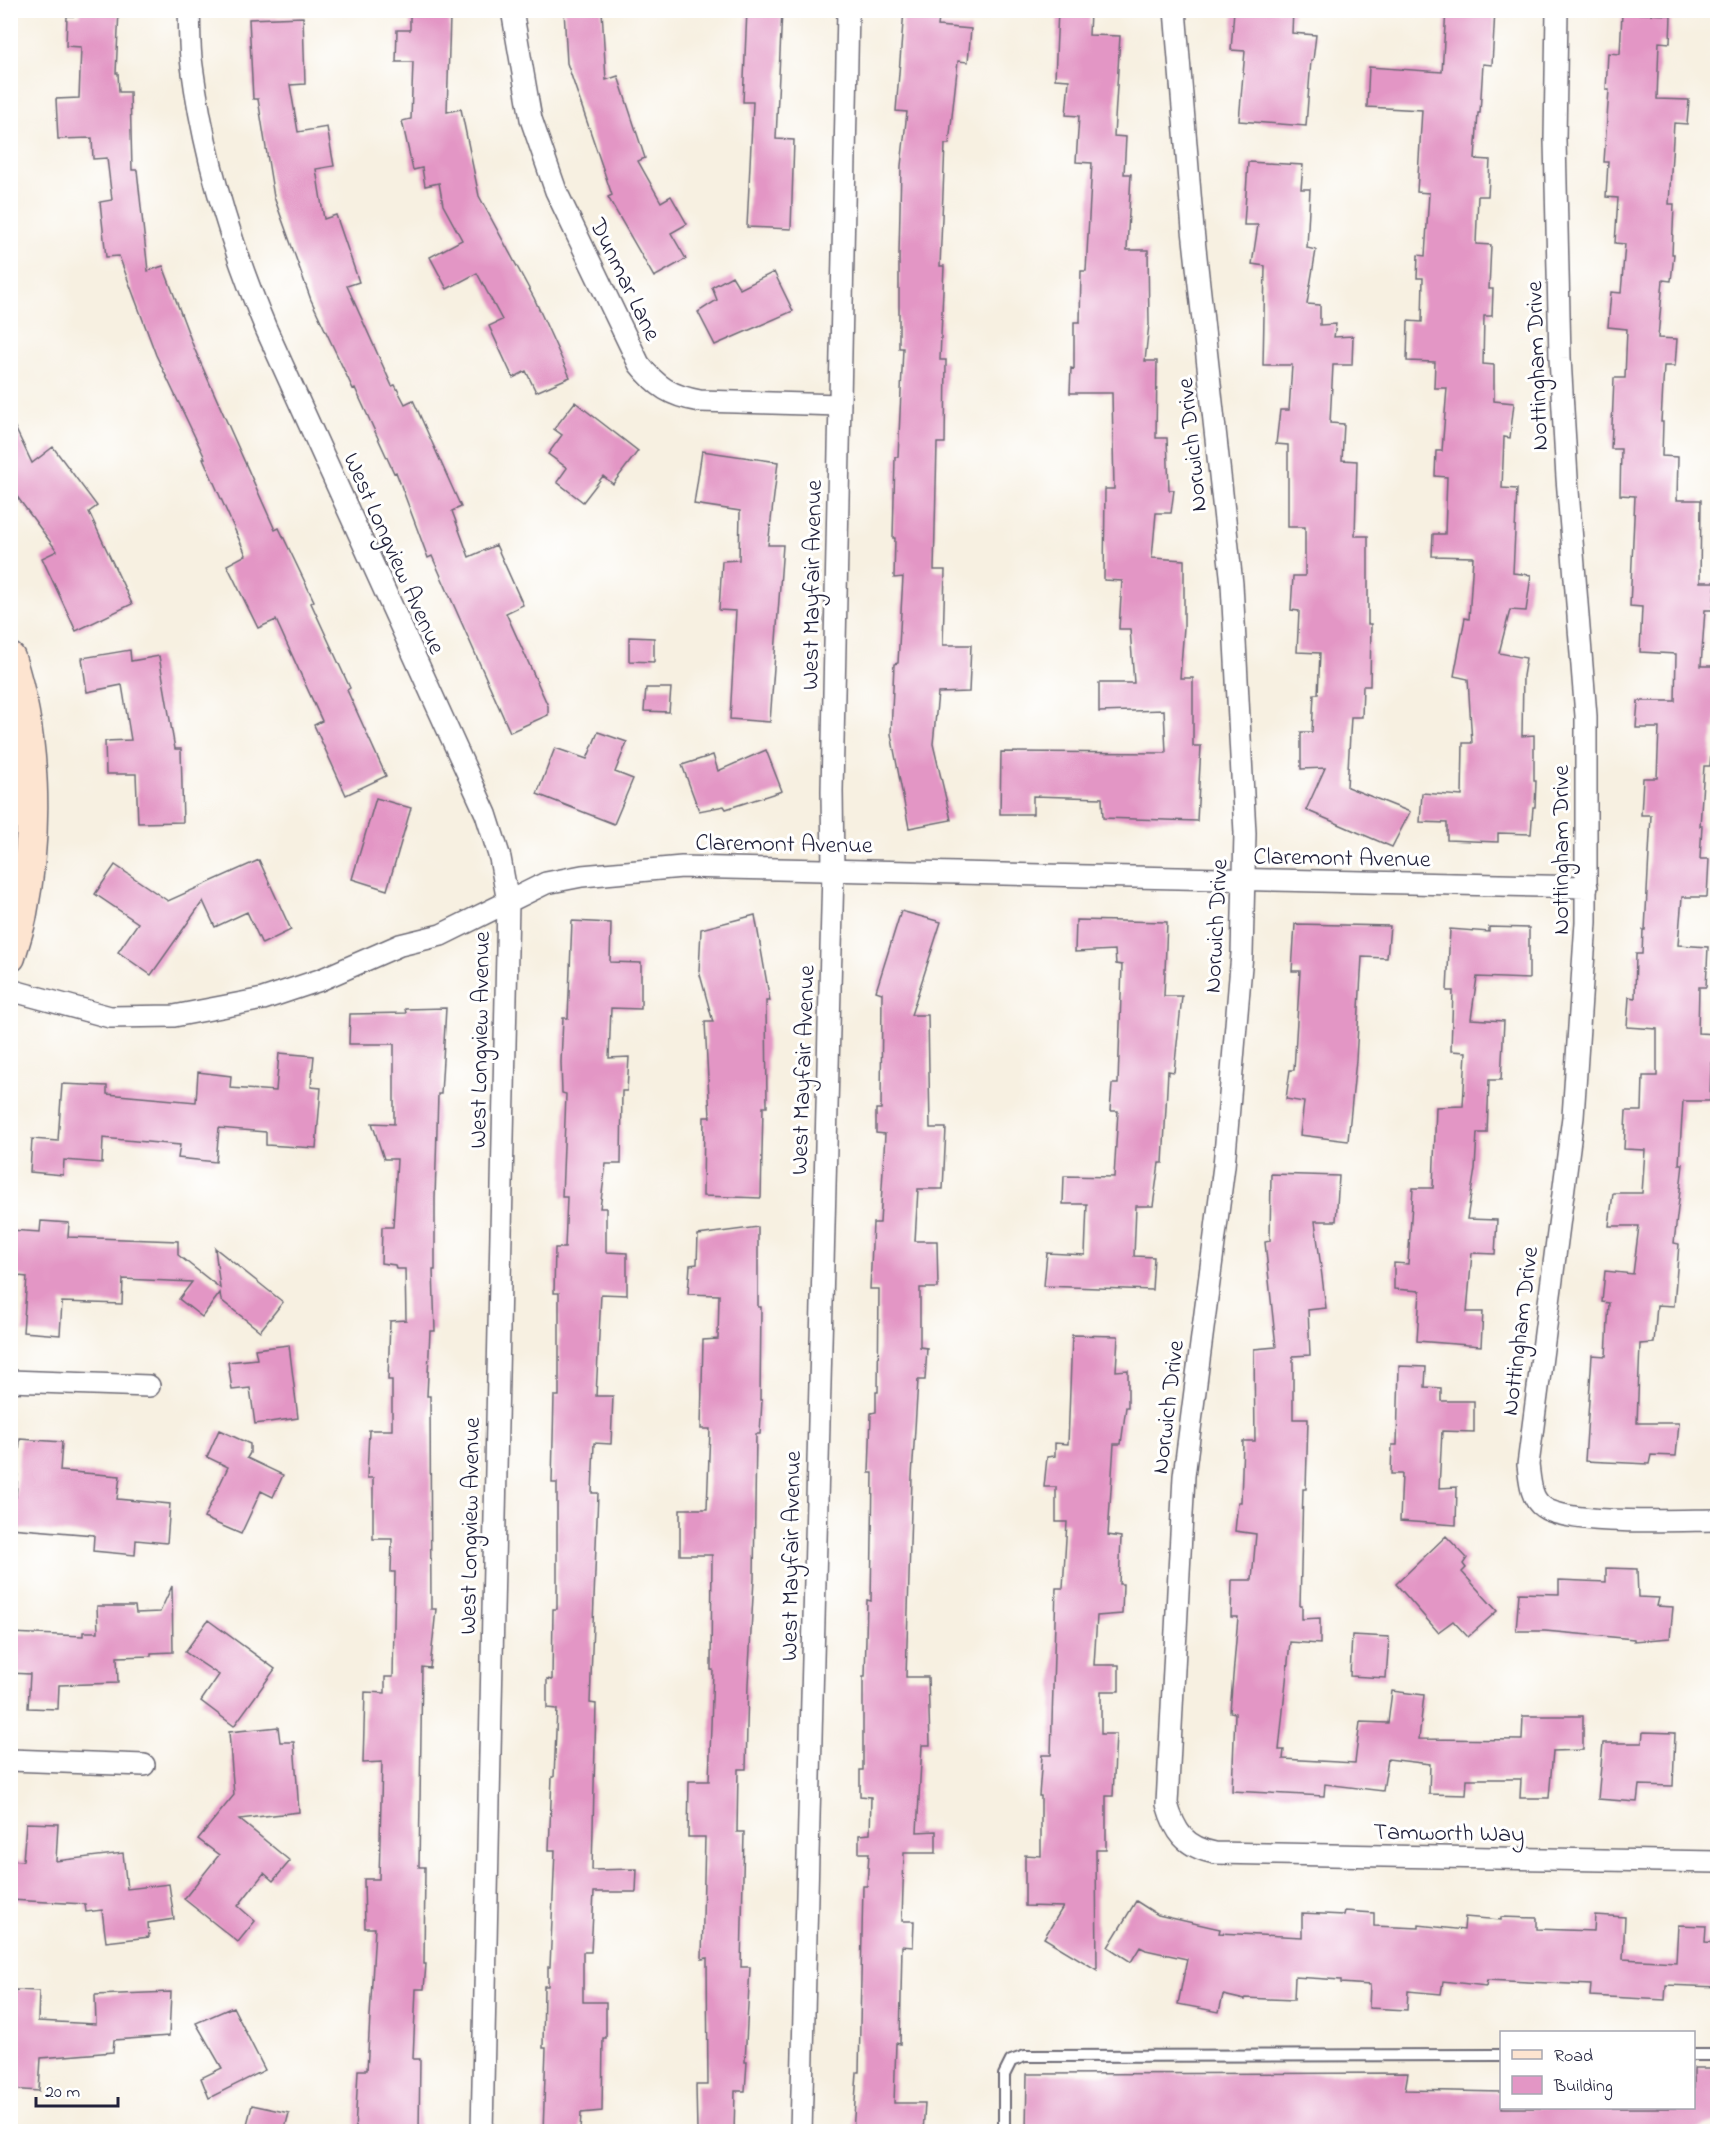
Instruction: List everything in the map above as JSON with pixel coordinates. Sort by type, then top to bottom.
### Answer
[{"type":"main road","points":[[10,658],[16,677],[30,753],[31,838],[22,913],[10,957]]},
{"type":"street","name":"West Longview Avenue","points":[[189,10],[191,63],[199,112],[213,175],[245,279],[486,814],[500,858],[508,902],[482,2132]]},
{"type":"street","name":"Dunmar Lane","points":[[512,10],[531,119],[556,191],[639,364],[651,380],[682,398],[700,401],[840,405]]},
{"type":"street","name":"West Mayfair Avenue","points":[[801,2132],[833,870],[832,779],[848,10]]},
{"type":"street","name":"Norwich Drive","points":[[1175,10],[1194,230],[1232,584],[1245,833],[1242,954],[1224,1166],[1184,1476],[1167,1804],[1173,1826],[1184,1839]]},
{"type":"street","name":"Nottingham Drive","points":[[1557,10],[1555,140],[1560,358],[1586,716],[1587,887],[1573,1118],[1528,1465],[1531,1490],[1542,1507],[1561,1516],[1586,1519],[1718,1521]]},
{"type":"street","name":"Claremont Avenue","points":[[10,990],[110,1017],[174,1016],[275,995],[320,980],[400,945],[441,935],[546,883],[582,876],[682,867],[1587,887]]},
{"type":"street","points":[[10,1381],[149,1386]]},
{"type":"street","points":[[10,1760],[144,1765]]},
{"type":"street","name":"Tamworth Way","points":[[1184,1839],[1201,1850],[1215,1853],[1718,1862]]},
{"type":"lane","points":[[1004,2132],[1004,2075],[1011,2061],[1025,2056],[1500,2055]]},
{"type":"lane","points":[[1695,2055],[1718,2055]]},
{"type":"building","points":[[81,10],[119,10],[116,73],[118,73],[119,92],[130,92],[132,170],[137,170],[148,271],[163,266],[194,348],[275,530],[279,528],[314,601],[311,603],[350,688],[347,690],[386,776],[346,795],[314,725],[322,721],[276,620],[258,628],[227,565],[246,555],[203,458],[205,458],[156,355],[119,256],[106,257],[100,202],[112,200],[107,158],[93,159],[92,138],[58,139],[56,99],[79,98],[81,47],[66,46],[67,16],[80,16]]},
{"type":"building","points":[[564,10],[602,10],[606,80],[618,76],[645,158],[638,161],[661,202],[671,196],[687,224],[671,233],[686,259],[654,277],[608,197],[612,195],[567,63]]},
{"type":"building","points":[[747,10],[782,10],[776,139],[794,140],[791,229],[747,227],[753,102],[743,102]]},
{"type":"building","points":[[904,10],[940,10],[938,26],[971,29],[968,62],[958,61],[949,144],[945,144],[940,266],[944,266],[940,360],[946,360],[945,443],[937,443],[934,570],[945,570],[943,645],[971,645],[969,692],[938,693],[933,744],[951,820],[909,828],[891,734],[894,664],[898,663],[903,577],[894,578],[895,538],[893,538],[895,457],[898,457],[903,348],[899,348],[899,254],[901,166],[907,112],[896,111]]},
{"type":"building","points":[[1058,10],[1090,10],[1089,35],[1120,36],[1114,136],[1126,137],[1124,174],[1131,174],[1127,250],[1148,250],[1149,324],[1145,361],[1157,361],[1156,438],[1167,438],[1169,490],[1174,490],[1171,513],[1156,513],[1152,558],[1184,560],[1184,627],[1180,678],[1193,678],[1193,746],[1201,746],[1197,821],[1103,818],[1102,798],[1033,796],[1033,814],[1000,814],[1001,752],[1166,753],[1164,710],[1099,712],[1099,683],[1134,683],[1130,629],[1119,629],[1122,581],[1104,580],[1105,489],[1114,489],[1112,393],[1070,393],[1071,368],[1074,369],[1074,322],[1080,322],[1081,271],[1086,271],[1092,163],[1076,162],[1079,116],[1066,115],[1069,80],[1055,79]]},
{"type":"building","points":[[1234,10],[1293,10],[1292,33],[1316,35],[1313,60],[1311,60],[1306,126],[1239,121],[1245,51],[1231,50]]},
{"type":"building","points":[[1446,10],[1495,10],[1492,65],[1483,64],[1475,159],[1490,160],[1488,196],[1478,196],[1476,244],[1491,245],[1489,289],[1493,289],[1492,316],[1484,316],[1483,364],[1494,365],[1494,401],[1514,403],[1510,438],[1504,437],[1502,488],[1517,489],[1513,573],[1531,575],[1526,611],[1510,610],[1499,653],[1526,658],[1523,676],[1522,736],[1534,735],[1535,807],[1533,807],[1531,834],[1498,833],[1498,842],[1447,840],[1447,823],[1420,822],[1422,793],[1462,796],[1463,743],[1472,743],[1468,679],[1454,676],[1465,618],[1469,619],[1473,557],[1432,556],[1433,534],[1445,534],[1447,477],[1435,476],[1436,451],[1442,451],[1447,388],[1434,388],[1435,362],[1407,361],[1408,321],[1422,322],[1423,278],[1417,278],[1418,255],[1425,256],[1429,193],[1417,192],[1422,110],[1367,107],[1369,67],[1442,72]]},
{"type":"building","points":[[1622,13],[1671,15],[1670,43],[1659,42],[1657,99],[1689,100],[1687,124],[1674,123],[1669,204],[1674,204],[1672,254],[1674,254],[1671,281],[1663,280],[1658,338],[1677,339],[1675,366],[1664,366],[1662,456],[1678,457],[1677,500],[1701,500],[1700,582],[1716,582],[1713,610],[1705,610],[1701,666],[1718,666],[1718,715],[1716,715],[1715,729],[1713,729],[1710,766],[1704,766],[1700,826],[1702,826],[1700,859],[1709,859],[1707,897],[1682,897],[1678,945],[1708,947],[1706,987],[1699,987],[1698,1033],[1718,1034],[1718,1063],[1711,1063],[1710,1101],[1683,1101],[1679,1164],[1683,1164],[1674,1243],[1679,1244],[1674,1306],[1657,1305],[1654,1343],[1640,1344],[1637,1423],[1679,1423],[1676,1456],[1651,1455],[1649,1464],[1585,1461],[1592,1355],[1606,1356],[1609,1303],[1602,1302],[1605,1271],[1633,1274],[1639,1226],[1609,1226],[1613,1193],[1642,1193],[1645,1150],[1624,1149],[1626,1111],[1642,1111],[1643,1076],[1657,1076],[1657,1029],[1627,1027],[1629,997],[1635,998],[1636,954],[1642,954],[1643,930],[1645,930],[1651,815],[1641,815],[1643,778],[1657,778],[1659,728],[1636,728],[1638,701],[1675,701],[1676,654],[1640,652],[1642,607],[1630,606],[1635,496],[1620,495],[1621,449],[1611,449],[1614,378],[1625,378],[1627,329],[1608,327],[1611,292],[1621,293],[1625,244],[1615,243],[1618,198],[1606,197],[1608,162],[1604,162],[1609,90],[1606,90],[1608,53],[1620,54]]},
{"type":"building","points":[[410,15],[450,17],[447,112],[461,109],[479,196],[534,298],[570,377],[536,392],[526,371],[513,378],[489,326],[502,320],[477,273],[447,289],[430,257],[462,240],[443,205],[439,183],[425,186],[422,168],[413,170],[402,121],[411,119],[413,62],[396,62],[397,30],[410,30]]},
{"type":"building","points":[[303,17],[305,84],[290,85],[298,132],[327,127],[334,166],[316,169],[324,219],[336,215],[359,282],[347,286],[392,386],[395,385],[405,404],[413,400],[461,507],[452,511],[469,557],[496,545],[523,605],[506,613],[548,706],[548,715],[510,732],[432,556],[428,558],[396,472],[394,473],[311,300],[274,197],[258,99],[253,99],[249,19]]},
{"type":"building","points":[[1248,162],[1303,165],[1301,189],[1310,189],[1307,248],[1316,250],[1307,304],[1320,305],[1320,325],[1336,324],[1334,337],[1353,336],[1352,365],[1333,365],[1330,423],[1344,424],[1342,460],[1357,461],[1355,536],[1368,536],[1368,624],[1371,624],[1370,686],[1363,686],[1362,717],[1351,717],[1347,787],[1410,812],[1392,847],[1306,810],[1325,768],[1301,769],[1301,732],[1312,732],[1314,694],[1318,694],[1320,653],[1297,652],[1299,611],[1291,610],[1293,576],[1305,576],[1305,527],[1288,527],[1288,445],[1276,444],[1280,410],[1289,410],[1292,365],[1263,365],[1265,266],[1252,264],[1258,225],[1244,225]]},
{"type":"building","points":[[774,272],[793,311],[715,345],[698,312],[717,300],[712,287],[732,276],[740,289]]},
{"type":"building","points":[[575,402],[638,451],[613,484],[603,476],[583,502],[557,482],[567,468],[548,454],[562,435],[554,429]]},
{"type":"building","points":[[10,417],[32,463],[53,447],[97,506],[89,512],[132,604],[76,631],[42,558],[57,551],[10,487]]},
{"type":"building","points":[[702,451],[778,462],[768,545],[783,545],[770,722],[730,719],[736,611],[719,610],[722,561],[739,560],[740,511],[694,504]]},
{"type":"building","points":[[629,637],[654,638],[654,662],[629,661]]},
{"type":"building","points":[[130,650],[131,661],[159,656],[175,749],[181,749],[183,822],[138,823],[136,774],[106,774],[105,741],[131,740],[122,685],[87,692],[82,658]]},
{"type":"building","points":[[646,688],[671,688],[669,712],[644,711]]},
{"type":"building","points":[[598,732],[627,742],[615,772],[633,779],[614,824],[537,794],[555,748],[587,759]]},
{"type":"building","points":[[766,750],[782,791],[726,809],[724,806],[699,811],[682,765],[713,755],[718,771]]},
{"type":"building","points":[[376,798],[411,808],[387,890],[352,879]]},
{"type":"building","points":[[259,860],[291,930],[262,944],[247,912],[215,927],[203,901],[151,975],[118,952],[138,923],[95,894],[115,865],[168,901]]},
{"type":"building","points":[[901,911],[941,922],[911,1015],[928,1015],[930,1128],[946,1128],[943,1189],[918,1189],[915,1241],[937,1241],[938,1288],[920,1288],[920,1347],[927,1348],[925,1380],[918,1380],[912,1477],[906,1677],[928,1677],[930,1745],[922,1745],[917,1832],[936,1831],[936,1853],[904,1853],[902,1921],[914,1921],[913,1947],[902,1946],[900,2044],[896,2043],[894,2103],[925,2103],[923,2132],[853,2132],[857,2072],[859,2072],[863,1886],[867,1886],[869,1853],[859,1853],[859,1835],[870,1834],[871,1797],[860,1796],[860,1770],[863,1770],[863,1677],[865,1677],[867,1600],[871,1601],[873,1473],[869,1473],[871,1413],[876,1412],[876,1392],[878,1392],[879,1289],[870,1289],[873,1223],[880,1223],[885,1134],[876,1133],[876,1109],[881,1109],[882,993],[876,991]]},
{"type":"building","points":[[755,915],[770,1001],[766,1001],[767,1107],[763,1107],[761,1198],[703,1196],[704,1117],[710,1117],[705,1022],[713,1022],[699,971],[701,929]]},
{"type":"building","points":[[1076,920],[1167,922],[1164,996],[1182,996],[1174,1072],[1168,1071],[1163,1163],[1159,1163],[1153,1206],[1136,1206],[1134,1256],[1154,1257],[1152,1290],[1044,1286],[1047,1253],[1085,1255],[1087,1204],[1063,1204],[1064,1176],[1114,1177],[1118,1111],[1110,1111],[1112,1084],[1118,1084],[1122,965],[1116,964],[1115,950],[1075,952]]},
{"type":"building","points":[[572,921],[611,923],[610,962],[641,963],[641,1009],[611,1008],[609,1058],[629,1057],[627,1091],[622,1091],[621,1164],[606,1164],[600,1208],[606,1208],[606,1252],[627,1253],[627,1295],[601,1294],[596,1396],[613,1396],[611,1444],[594,1443],[592,1493],[598,1493],[590,1703],[596,1704],[592,1870],[637,1869],[636,1892],[594,1892],[591,1952],[583,1952],[583,2002],[606,2002],[602,2111],[581,2113],[580,2132],[543,2132],[546,2048],[543,2048],[544,1986],[548,1986],[548,1967],[550,1967],[555,1850],[549,1850],[557,1709],[547,1708],[547,1679],[552,1680],[553,1609],[557,1609],[557,1483],[552,1483],[554,1396],[559,1396],[559,1293],[554,1293],[555,1248],[565,1248],[567,1197],[562,1197],[566,1094],[562,1093],[561,1062],[563,1018],[568,1018]]},
{"type":"building","points":[[1295,924],[1390,926],[1387,958],[1362,957],[1356,1060],[1348,1141],[1300,1135],[1304,1102],[1286,1099],[1290,1070],[1294,1070],[1300,971],[1292,971]]},
{"type":"building","points":[[1489,927],[1529,928],[1529,979],[1477,977],[1471,1019],[1504,1021],[1501,1080],[1489,1080],[1487,1133],[1477,1133],[1475,1169],[1467,1219],[1497,1220],[1495,1254],[1472,1253],[1467,1312],[1483,1312],[1481,1346],[1417,1341],[1420,1291],[1394,1289],[1394,1263],[1408,1264],[1413,1188],[1433,1188],[1436,1107],[1463,1106],[1466,1052],[1451,1051],[1453,991],[1447,991],[1450,929],[1489,932]]},
{"type":"building","points":[[446,1008],[441,1094],[438,1094],[435,1270],[433,1270],[435,1331],[430,1331],[427,1396],[430,1396],[431,1609],[436,1609],[430,1668],[422,1667],[419,1867],[425,1867],[424,1964],[426,1964],[424,1989],[416,1989],[413,2059],[420,2059],[419,2132],[355,2132],[358,2070],[367,2070],[375,1928],[365,1928],[364,1879],[379,1879],[382,1762],[363,1763],[365,1692],[385,1693],[385,1677],[393,1677],[395,1572],[391,1572],[392,1539],[373,1539],[373,1478],[367,1478],[369,1430],[392,1430],[392,1380],[388,1380],[390,1321],[406,1320],[405,1269],[396,1269],[395,1265],[381,1263],[382,1227],[393,1227],[397,1159],[384,1159],[372,1123],[394,1124],[394,1044],[349,1044],[350,1014],[406,1013],[405,1009]]},
{"type":"building","points":[[279,1053],[314,1056],[311,1087],[321,1088],[316,1148],[266,1145],[266,1132],[219,1128],[216,1162],[178,1158],[180,1145],[103,1138],[102,1163],[64,1160],[63,1175],[30,1172],[32,1139],[58,1141],[62,1084],[107,1086],[107,1094],[196,1102],[198,1072],[231,1076],[230,1088],[276,1091]]},
{"type":"building","points":[[1271,1174],[1339,1176],[1336,1221],[1315,1221],[1326,1308],[1308,1310],[1310,1355],[1293,1356],[1293,1419],[1308,1419],[1306,1489],[1303,1489],[1300,1606],[1302,1606],[1302,1619],[1320,1618],[1320,1644],[1290,1642],[1279,1750],[1284,1750],[1283,1759],[1355,1763],[1360,1722],[1388,1723],[1392,1691],[1424,1695],[1419,1739],[1522,1740],[1523,1716],[1583,1716],[1583,1750],[1553,1751],[1549,1798],[1520,1798],[1521,1779],[1467,1779],[1466,1795],[1429,1794],[1430,1764],[1388,1759],[1383,1791],[1325,1784],[1324,1796],[1232,1791],[1235,1713],[1230,1712],[1238,1617],[1231,1617],[1232,1580],[1252,1580],[1256,1534],[1235,1531],[1238,1502],[1241,1502],[1243,1441],[1255,1441],[1254,1349],[1276,1347],[1265,1242],[1270,1241]]},
{"type":"building","points":[[41,1221],[69,1223],[68,1237],[178,1241],[178,1255],[220,1288],[215,1248],[283,1302],[260,1331],[221,1300],[220,1293],[202,1317],[179,1299],[192,1282],[123,1279],[122,1304],[62,1302],[60,1335],[23,1332],[27,1277],[10,1275],[10,1230],[40,1232]]},
{"type":"building","points":[[758,1227],[758,1307],[761,1307],[760,1400],[762,1400],[760,1434],[756,1434],[754,1579],[746,1769],[738,1769],[737,1832],[744,1832],[741,1967],[750,1967],[745,2062],[747,2062],[745,2091],[735,2091],[734,2132],[697,2132],[696,2085],[708,2085],[707,1958],[702,1959],[705,1837],[688,1837],[689,1781],[709,1781],[713,1670],[711,1670],[712,1555],[680,1555],[680,1509],[707,1509],[710,1429],[701,1429],[703,1340],[718,1339],[719,1295],[688,1294],[690,1265],[697,1264],[698,1235]]},
{"type":"building","points":[[1072,1335],[1118,1336],[1116,1371],[1128,1370],[1128,1407],[1126,1407],[1121,1444],[1114,1444],[1108,1535],[1121,1537],[1119,1584],[1123,1584],[1122,1614],[1097,1616],[1094,1665],[1119,1665],[1119,1691],[1101,1691],[1101,1734],[1116,1734],[1113,1796],[1106,1796],[1106,1850],[1096,1850],[1097,1970],[1044,1938],[1063,1907],[1025,1906],[1025,1855],[1041,1856],[1041,1796],[1039,1796],[1042,1755],[1051,1755],[1056,1588],[1063,1588],[1067,1522],[1056,1522],[1056,1487],[1044,1487],[1047,1457],[1055,1456],[1055,1443],[1068,1444]]},
{"type":"building","points":[[289,1345],[298,1418],[255,1424],[250,1388],[232,1390],[228,1362],[257,1359],[255,1349]]},
{"type":"building","points":[[1399,1366],[1426,1367],[1425,1387],[1441,1388],[1441,1401],[1474,1401],[1474,1432],[1442,1431],[1439,1488],[1457,1487],[1456,1525],[1400,1521],[1402,1474],[1391,1474],[1392,1445],[1397,1445]]},
{"type":"building","points":[[219,1430],[250,1444],[250,1453],[247,1458],[283,1475],[273,1497],[261,1491],[241,1534],[204,1518],[228,1467],[207,1457]]},
{"type":"building","points":[[20,1439],[62,1442],[60,1471],[120,1476],[117,1499],[170,1504],[167,1543],[136,1540],[135,1555],[93,1551],[94,1535],[10,1528],[10,1497],[16,1497]]},
{"type":"building","points":[[1446,1536],[1467,1558],[1463,1564],[1466,1568],[1462,1572],[1497,1611],[1468,1637],[1453,1621],[1438,1632],[1396,1584]]},
{"type":"building","points":[[1606,1568],[1637,1569],[1638,1597],[1659,1598],[1657,1606],[1673,1607],[1670,1638],[1634,1641],[1634,1639],[1545,1631],[1516,1631],[1519,1593],[1559,1594],[1559,1580],[1606,1582]]},
{"type":"building","points":[[172,1586],[173,1652],[151,1653],[151,1656],[117,1657],[118,1683],[59,1685],[58,1709],[28,1708],[30,1674],[10,1673],[10,1633],[83,1636],[83,1632],[98,1632],[97,1606],[135,1606],[136,1613],[160,1612]]},
{"type":"building","points":[[208,1620],[275,1669],[234,1726],[201,1701],[219,1675],[185,1652]]},
{"type":"building","points":[[1352,1635],[1389,1637],[1386,1678],[1350,1676]]},
{"type":"building","points":[[278,1727],[280,1742],[294,1742],[299,1812],[239,1819],[290,1861],[273,1881],[264,1873],[238,1906],[255,1921],[238,1942],[184,1899],[219,1855],[198,1839],[234,1795],[229,1732]]},
{"type":"building","points":[[1643,1732],[1675,1733],[1673,1786],[1639,1785],[1637,1802],[1598,1799],[1603,1743],[1642,1743]]},
{"type":"building","points":[[26,1823],[58,1824],[56,1861],[123,1853],[127,1889],[169,1884],[174,1919],[148,1923],[149,1937],[106,1942],[102,1910],[86,1912],[85,1904],[10,1900],[10,1860],[23,1861]]},
{"type":"building","points":[[1136,1901],[1158,1915],[1220,1929],[1219,1933],[1302,1937],[1302,1913],[1344,1915],[1345,1911],[1374,1913],[1374,1926],[1419,1928],[1419,1925],[1464,1930],[1465,1917],[1501,1920],[1501,1917],[1537,1918],[1537,1929],[1594,1931],[1595,1915],[1625,1917],[1623,1959],[1676,1962],[1678,1925],[1706,1926],[1705,1942],[1718,1943],[1718,1987],[1666,1985],[1665,2000],[1590,1996],[1591,1985],[1487,1980],[1486,1986],[1443,1981],[1441,1994],[1408,1991],[1407,2010],[1369,2008],[1370,1985],[1341,1983],[1341,1980],[1295,1977],[1294,2000],[1245,1998],[1245,2000],[1223,1995],[1219,2012],[1178,2004],[1187,1959],[1140,1947],[1131,1962],[1108,1947]]},
{"type":"building","points":[[15,1990],[39,1991],[38,2021],[96,2024],[95,1995],[171,1992],[169,2036],[114,2040],[113,2052],[41,2058],[39,2091],[10,2089],[10,2002],[14,2002]]},
{"type":"building","points":[[233,2007],[265,2070],[209,2098],[201,2078],[222,2068],[196,2023]]},
{"type":"building","points":[[1695,2068],[1716,2068],[1718,2122],[1689,2132],[1026,2132],[1027,2074],[1408,2073],[1405,2090],[1500,2092],[1500,2109],[1695,2109]]},
{"type":"building","points":[[252,2105],[289,2113],[284,2132],[245,2132]]}]
